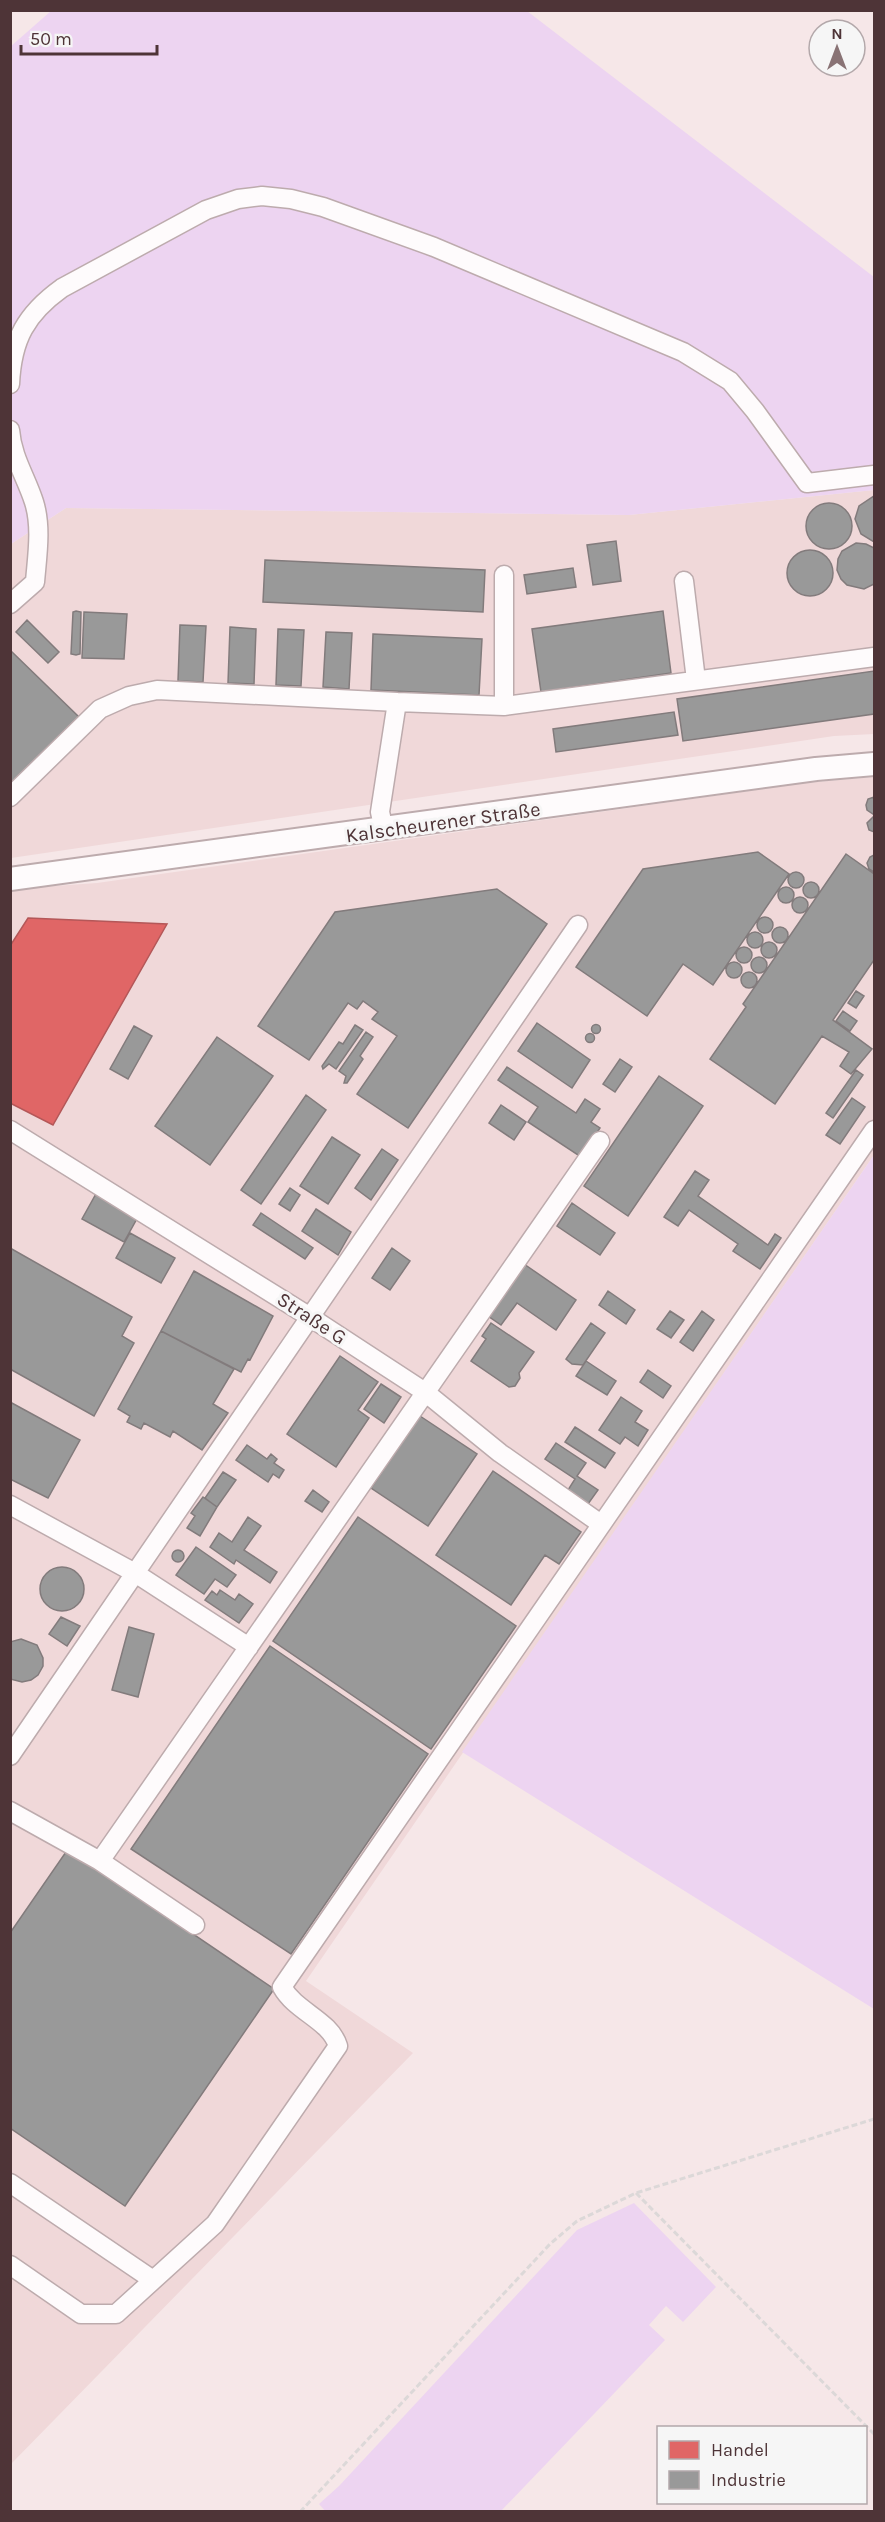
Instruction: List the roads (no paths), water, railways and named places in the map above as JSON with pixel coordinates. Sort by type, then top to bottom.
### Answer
[{"type":"main road","name":"Kalscheurener Straße","points":[[10,879],[384,830],[816,769],[874,764]]},
{"type":"lane","points":[[10,384],[16,347],[23,327],[41,303],[62,288],[206,210],[238,199],[262,196],[291,199],[323,207],[423,242],[682,352],[730,381],[755,411],[807,483],[874,475]]},
{"type":"lane","points":[[10,430],[17,463],[34,503],[38,531],[35,582],[10,604]]},
{"type":"lane","points":[[504,574],[504,706]]},
{"type":"lane","points":[[684,581],[696,680]]},
{"type":"lane","points":[[10,797],[100,709],[129,696],[157,690],[504,706],[874,657]]},
{"type":"lane","points":[[384,830],[380,812],[397,702]]},
{"type":"lane","points":[[10,1756],[578,925]]},
{"type":"lane","name":"Straße G","points":[[10,1130],[310,1317],[425,1392],[500,1453],[602,1524]]},
{"type":"lane","points":[[10,2265],[81,2314],[116,2314],[214,2224],[338,2046],[334,2034],[289,1999],[282,1987],[874,1130]]},
{"type":"lane","points":[[100,1861],[600,1141]]},
{"type":"lane","points":[[10,1505],[135,1573],[249,1647]]},
{"type":"lane","points":[[10,1811],[100,1861],[195,1925]]},
{"type":"lane","points":[[10,2182],[153,2280]]}]
